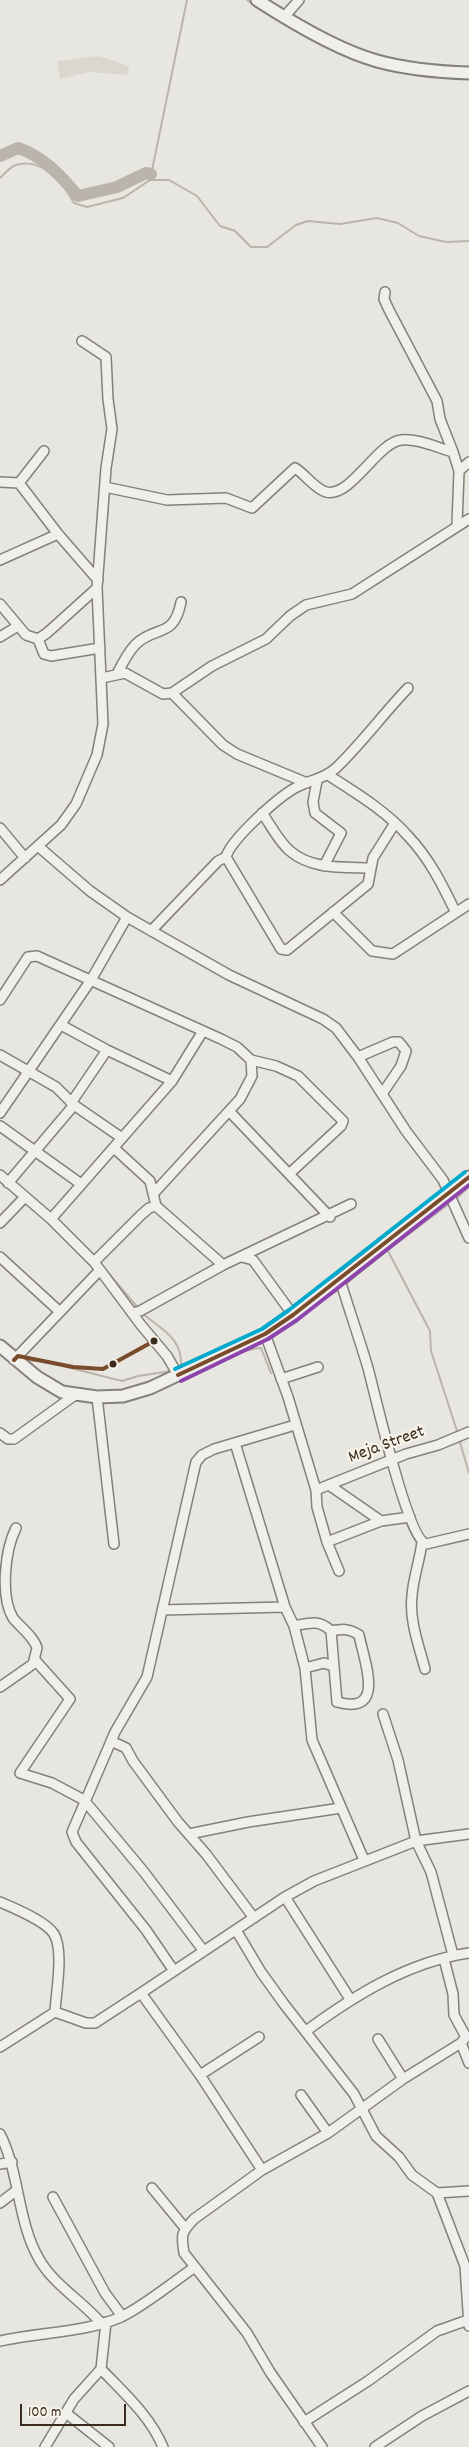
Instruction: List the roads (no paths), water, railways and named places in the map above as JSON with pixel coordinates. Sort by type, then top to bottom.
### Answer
[{"type":"main road","points":[[257,0],[284,18],[329,42],[375,61],[397,66],[469,73]]},
{"type":"main road","points":[[0,1346],[14,1360],[47,1384],[76,1395],[97,1397],[134,1393],[178,1375],[265,1334],[340,1280],[469,1177]]},
{"type":"street","points":[[284,18],[299,0]]},
{"type":"street","points":[[386,292],[384,299],[389,310],[437,401],[440,419],[459,471],[457,525]]},
{"type":"street","points":[[0,880],[39,848],[61,825],[76,804],[97,755],[103,724],[97,584],[112,428],[106,357],[82,341]]},
{"type":"street","points":[[105,488],[167,500],[226,498],[252,508],[295,468],[326,492],[334,492],[350,482],[391,443],[400,440],[425,444],[453,452]]},
{"type":"street","points":[[19,483],[44,451]]},
{"type":"street","points":[[459,471],[469,462]]},
{"type":"street","points":[[0,482],[19,483],[97,584]]},
{"type":"street","points":[[102,678],[125,673],[164,694],[172,693],[212,666],[266,639],[290,616],[306,605],[352,594],[469,519]]},
{"type":"street","points":[[0,560],[58,534]]},
{"type":"street","points":[[38,639],[47,633],[97,584]]},
{"type":"street","points":[[117,674],[136,644],[167,629],[174,622],[179,614],[181,602]]},
{"type":"street","points":[[0,604],[26,635],[38,639],[44,654],[51,656],[100,648]]},
{"type":"street","points":[[0,637],[18,626]]},
{"type":"street","points":[[151,931],[218,861],[226,857],[231,845],[262,813],[287,793],[328,775],[408,688]]},
{"type":"street","points":[[172,693],[223,745],[237,754],[307,783]]},
{"type":"street","points":[[328,775],[395,823],[419,848],[435,871],[456,911]]},
{"type":"street","points":[[317,781],[313,802],[315,812],[341,833],[324,866]]},
{"type":"street","points":[[262,813],[289,850],[306,861],[324,866],[371,868]]},
{"type":"street","points":[[226,857],[283,950],[292,948],[368,884],[377,849],[395,823]]},
{"type":"street","points":[[0,828],[25,858]]},
{"type":"street","points":[[39,848],[90,891],[127,917],[230,975],[323,1019],[336,1028],[358,1057],[449,1192],[469,1238]]},
{"type":"street","points":[[333,912],[366,947],[386,955],[393,954],[469,904]]},
{"type":"street","points":[[0,1112],[91,980],[127,917]]},
{"type":"street","points":[[0,1000],[28,957],[33,955],[237,1047],[251,1060],[276,1066],[298,1076],[343,1121],[341,1126],[289,1174]]},
{"type":"street","points":[[61,1024],[107,1050],[172,1081]]},
{"type":"street","points":[[51,1219],[172,1081],[203,1031]]},
{"type":"street","points":[[358,1057],[393,1042],[399,1042],[406,1051],[401,1066],[382,1094]]},
{"type":"street","points":[[8,1182],[73,1104],[107,1050]]},
{"type":"street","points":[[0,1055],[28,1073],[56,1087],[73,1104],[122,1138]]},
{"type":"street","points":[[154,1192],[229,1111],[248,1087],[252,1076],[251,1060]]},
{"type":"street","points":[[229,1111],[330,1216]]},
{"type":"street","points":[[0,1126],[81,1184]]},
{"type":"street","points":[[114,1148],[150,1181],[156,1206],[223,1265]]},
{"type":"street","points":[[0,1175],[51,1219],[94,1262],[166,1356],[178,1375]]},
{"type":"street","points":[[0,1223],[25,1197]]},
{"type":"street","points":[[132,1313],[140,1311],[223,1265],[330,1216],[351,1204]]},
{"type":"street","points":[[94,1262],[141,1215],[149,1208],[156,1206]]},
{"type":"street","points":[[0,1257],[59,1311]]},
{"type":"street","points":[[242,1257],[253,1260],[293,1315]]},
{"type":"street","points":[[14,1360],[100,1270]]},
{"type":"street","points":[[340,1280],[368,1369],[391,1459],[410,1517],[422,1542],[420,1562],[412,1595],[412,1618],[425,1669]]},
{"type":"street","points":[[265,1334],[316,1490],[317,1506],[327,1542],[339,1572]]},
{"type":"street","points":[[281,1379],[318,1367]]},
{"type":"street","points":[[0,1433],[8,1439],[14,1439],[76,1395]]},
{"type":"street","points":[[97,1397],[114,1544]]},
{"type":"street","points":[[174,1971],[146,1930],[72,1836],[84,1800],[111,1741],[147,1677],[196,1462],[206,1452],[295,1425]]},
{"type":"street","name":"Meja Street","points":[[316,1490],[391,1459],[469,1432]]},
{"type":"street","points":[[235,1443],[285,1606],[294,1626],[305,1668],[312,1740],[364,1860]]},
{"type":"street","points":[[329,1485],[381,1521]]},
{"type":"street","points":[[327,1542],[381,1521],[410,1517]]},
{"type":"street","points":[[16,1528],[7,1553],[5,1576],[7,1598],[12,1616],[36,1645],[35,1660],[70,1699],[20,1773],[52,1783],[84,1800],[144,1872],[203,1950]]},
{"type":"street","points":[[422,1542],[428,1544],[469,1534]]},
{"type":"street","points":[[162,1610],[285,1606]]},
{"type":"street","points":[[294,1626],[317,1622],[324,1624],[331,1631],[337,1702],[357,1705],[365,1700],[370,1688],[359,1635],[352,1630],[331,1631]]},
{"type":"street","points":[[0,1687],[35,1660]]},
{"type":"street","points":[[305,1668],[324,1663],[333,1666]]},
{"type":"street","points":[[383,1714],[398,1760],[416,1841],[431,1872],[453,1955]]},
{"type":"street","points":[[111,1741],[126,1748],[132,1761],[254,1918]]},
{"type":"street","points":[[189,1834],[248,1822],[340,1808]]},
{"type":"street","points":[[55,2012],[86,2023],[95,2023],[203,1950],[285,1897],[314,1881],[416,1841],[469,1834]]},
{"type":"street","points":[[285,1897],[350,2000]]},
{"type":"street","points":[[0,1902],[44,1924],[54,1934],[58,1946],[55,2012]]},
{"type":"street","points":[[236,1930],[261,1972],[363,2109],[376,2136],[398,2157],[412,2176],[437,2193],[465,2266],[468,2323],[437,2331],[368,2382],[304,2422]]},
{"type":"street","points":[[306,2031],[350,2000],[402,1972],[453,1955],[469,1953]]},
{"type":"street","points":[[444,1959],[453,1994],[454,2015],[465,2039],[469,2063]]},
{"type":"street","points":[[141,1993],[200,2074],[262,2170]]},
{"type":"street","points":[[0,2048],[55,2012]]},
{"type":"street","points":[[200,2074],[259,2036]]},
{"type":"street","points":[[378,2039],[403,2079]]},
{"type":"street","points":[[322,2447],[247,2333],[184,2253],[181,2237],[186,2228],[262,2170],[328,2133],[403,2079],[465,2039]]},
{"type":"street","points":[[300,2095],[328,2133]]},
{"type":"street","points":[[0,2134],[12,2162],[17,2190],[33,2246],[42,2265],[103,2322],[101,2369],[78,2394],[60,2427],[46,2447]]},
{"type":"street","points":[[0,2164],[12,2162]]},
{"type":"street","points":[[152,2188],[186,2228]]},
{"type":"street","points":[[0,2203],[17,2190]]},
{"type":"street","points":[[437,2193],[469,2191]]},
{"type":"street","points":[[53,2197],[105,2293],[122,2316]]},
{"type":"street","points":[[0,2341],[103,2322],[122,2316],[195,2267]]},
{"type":"street","points":[[101,2369],[135,2404],[154,2429],[163,2447]]},
{"type":"street","points":[[375,2447],[422,2416],[469,2391]]},
{"type":"street","points":[[66,2413],[109,2447]]},
{"type":"waterway","points":[[150,180],[187,0]]},
{"type":"waterway","points":[[247,0],[254,5]]},
{"type":"waterway","points":[[0,156],[18,148],[36,156],[51,168],[78,196],[117,187],[146,173],[151,174]]},
{"type":"waterway","points":[[0,178],[16,165],[35,165],[43,168],[58,180],[74,203],[87,207],[123,198],[150,180],[169,180],[197,196],[220,226],[235,231],[251,247],[267,247],[296,225],[308,221],[340,224],[377,218],[398,223],[419,236],[446,242],[469,241]]},
{"type":"waterway","points":[[456,1199],[469,1187]]},
{"type":"waterway","points":[[376,1259],[450,1203]]},
{"type":"waterway","points":[[388,1251],[430,1331],[431,1351],[458,1434]]},
{"type":"waterway","points":[[105,1269],[139,1309]]},
{"type":"waterway","points":[[278,1331],[329,1295]]},
{"type":"waterway","points":[[44,1322],[54,1311]]},
{"type":"waterway","points":[[142,1313],[174,1340],[178,1347],[181,1364],[186,1364]]},
{"type":"waterway","points":[[183,1378],[203,1371],[242,1352],[261,1348],[271,1373]]},
{"type":"waterway","points":[[25,1360],[47,1362],[122,1381],[138,1376],[171,1371]]},
{"type":"waterway","points":[[459,1439],[469,1473]]}]
